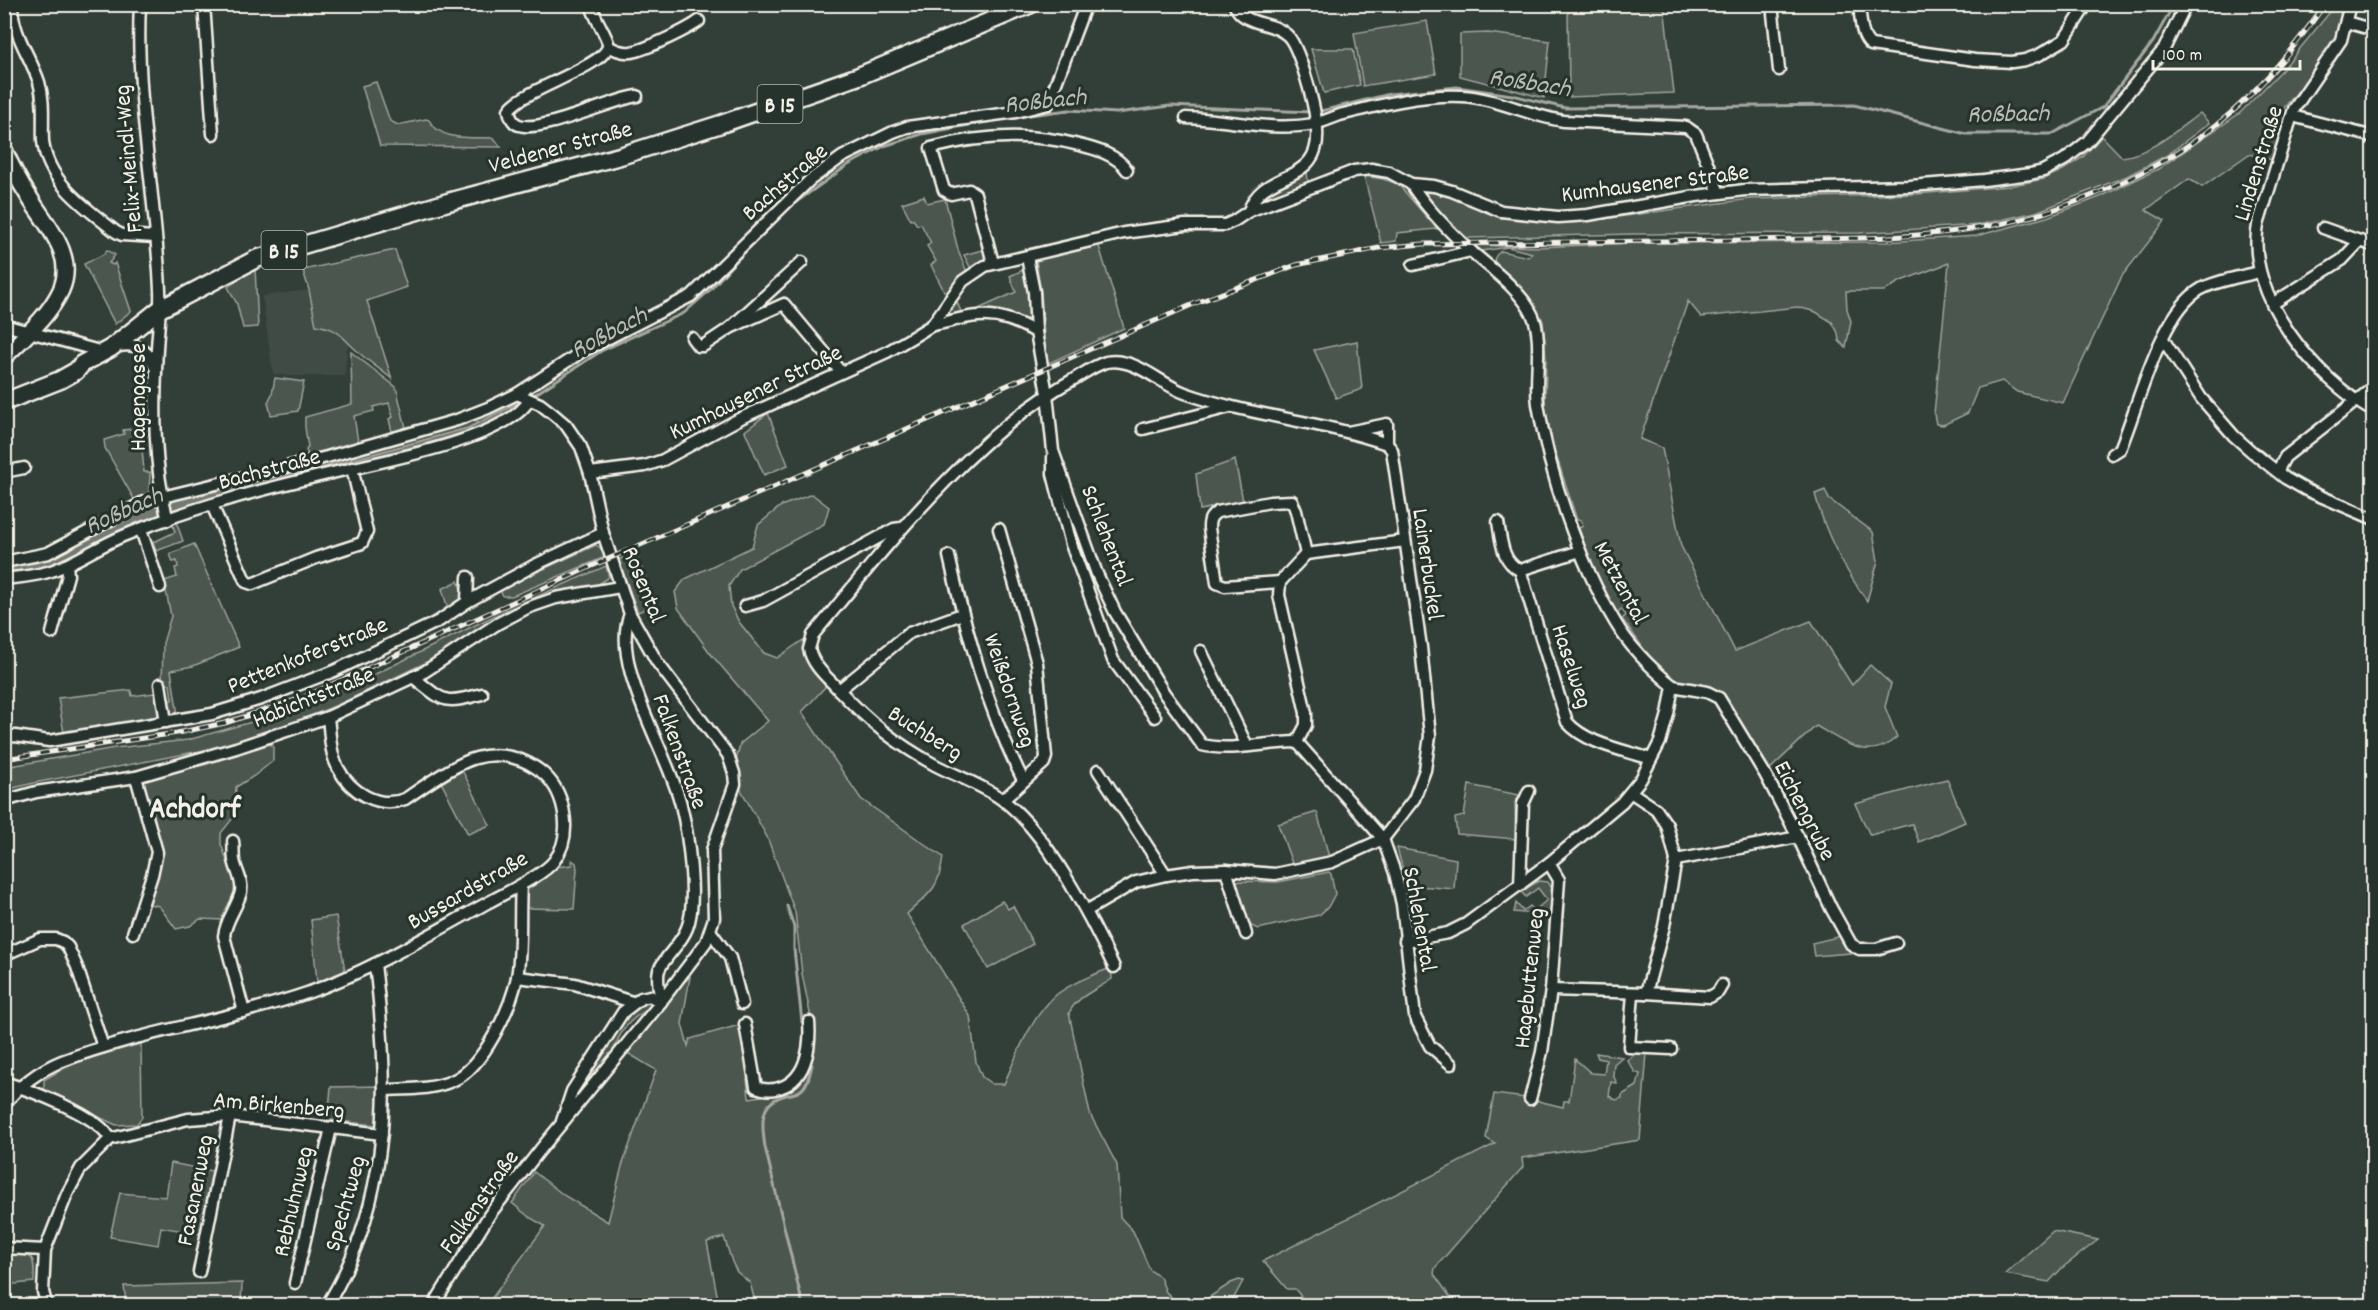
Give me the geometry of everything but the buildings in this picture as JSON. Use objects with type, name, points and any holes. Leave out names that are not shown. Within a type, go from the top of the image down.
[{"type":"main road","name":"Veldener Straße","points":[[4,390],[82,364],[107,350],[160,309],[256,259],[512,184],[620,156],[722,124],[859,76],[1031,4]]},
{"type":"main road","name":"Veldener Straße","points":[[4,402],[60,380],[76,371],[82,364]]},
{"type":"street","points":[[12,4],[16,32],[42,92],[45,150],[52,170],[74,196],[122,236],[155,237]]},
{"type":"street","name":"Felix-Meindl-Weg","points":[[140,4],[139,44],[143,125],[160,309]]},
{"type":"street","points":[[204,4],[213,134]]},
{"type":"street","points":[[591,4],[608,46],[624,52],[639,50],[691,27],[699,21]]},
{"type":"street","name":"Bachstraße","points":[[4,579],[35,576],[67,565],[124,536],[141,530],[165,508],[240,479],[384,441],[525,399],[582,351],[691,296],[810,180],[842,157],[907,127],[1016,112],[1048,104],[1086,4]]},
{"type":"street","points":[[1234,4],[1238,13],[1248,20],[1282,31],[1292,39],[1313,100],[1316,121],[1317,145],[1308,163],[1295,174],[1260,190],[1249,211]]},
{"type":"street","points":[[1772,4],[1779,70]]},
{"type":"street","points":[[1859,4],[1865,40],[1871,45],[1975,60],[2012,62],[2039,55],[2064,40],[2087,4]]},
{"type":"street","name":"Kumhausener Straße","points":[[932,325],[963,281],[993,263],[1027,257],[1124,232],[1185,225],[1225,225],[1249,211],[1363,169],[1389,172],[1411,184],[1434,186],[1452,191],[1501,211],[1558,217],[1588,215],[1719,194],[1766,189],[1910,186],[1968,182],[2043,171],[2064,160],[2087,142],[2164,49],[2186,4]]},
{"type":"street","name":"Lindenstraße","points":[[2350,4],[2341,40],[2298,101],[2292,116],[2258,225],[2256,243],[2259,272],[2272,304],[2325,376],[2356,402],[2373,412]]},
{"type":"street","points":[[2346,22],[2373,30]]},
{"type":"street","points":[[608,46],[605,53],[579,70],[520,99],[509,110],[513,122],[529,126],[580,115],[625,98],[637,96]]},
{"type":"street","points":[[1186,118],[1258,127],[1325,120],[1392,103],[1446,96],[1489,101],[1548,119],[1579,123],[1686,127],[1696,134],[1719,194]]},
{"type":"street","points":[[2292,116],[2373,136]]},
{"type":"street","points":[[993,263],[975,194],[969,190],[954,194],[946,193],[941,184],[931,148],[964,140],[1019,136],[1042,137],[1093,148],[1122,162],[1127,170]]},
{"type":"street","points":[[4,150],[28,196],[57,238],[62,252],[64,274],[62,289],[46,314],[4,357]]},
{"type":"street","name":"Metzental","points":[[1411,184],[1434,214],[1488,265],[1532,313],[1536,325],[1538,400],[1542,427],[1559,489],[1580,551],[1616,624],[1658,674],[1673,686]]},
{"type":"street","points":[[2323,228],[2373,246]]},
{"type":"street","points":[[2272,304],[2342,260],[2360,241]]},
{"type":"street","points":[[1413,265],[1472,251]]},
{"type":"street","name":"Schlehental","points":[[1027,257],[1034,292],[1036,332],[1047,394],[1053,474],[1064,519],[1113,660],[1155,717]]},
{"type":"street","points":[[692,338],[698,346],[703,346],[730,328],[802,262]]},
{"type":"street","points":[[2112,454],[2120,449],[2149,370],[2180,309],[2202,288],[2259,272]]},
{"type":"street","points":[[771,290],[840,371]]},
{"type":"street","points":[[730,328],[784,304]]},
{"type":"street","name":"Hagengasse","points":[[160,309],[155,424],[165,508]]},
{"type":"street","name":"Kumhausener Straße","points":[[590,472],[645,466],[663,460],[741,418],[886,352],[932,325],[978,316],[995,316],[1012,320],[1036,332]]},
{"type":"street","points":[[4,325],[107,350]]},
{"type":"street","points":[[2163,339],[2214,415],[2234,436],[2306,490],[2373,519]]},
{"type":"street","name":"Veldener Straße","points":[[107,350],[132,345],[143,349],[148,353],[156,369]]},
{"type":"street","points":[[1047,394],[1104,363],[1117,362],[1136,368],[1184,393],[1231,407],[1387,444]]},
{"type":"street","points":[[2278,470],[2285,457],[2373,387]]},
{"type":"street","name":"Buchberg","points":[[1047,394],[989,440],[902,528],[813,635],[810,642],[811,657],[871,723],[899,744],[1003,800],[1043,842],[1098,931],[1114,967]]},
{"type":"street","name":"Bachstraße","points":[[4,562],[48,554],[146,501],[165,508],[212,505],[456,442],[497,426],[518,414],[525,399]]},
{"type":"street","name":"Rosental","points":[[525,399],[540,404],[566,425],[581,447],[590,472],[603,533],[630,614],[657,662],[728,755],[735,784]]},
{"type":"street","points":[[1143,429],[1231,407]]},
{"type":"street","name":"Lainerbuckel","points":[[1344,432],[1387,424],[1387,444],[1392,450],[1421,647],[1429,744],[1425,770],[1414,799],[1383,839]]},
{"type":"street","name":"Schlehental","points":[[1053,451],[1097,574],[1115,612],[1164,693],[1202,745],[1223,747],[1297,742],[1383,839],[1399,894],[1415,1017],[1430,1046],[1451,1064]]},
{"type":"street","points":[[4,472],[24,468]]},
{"type":"street","points":[[212,505],[244,578],[252,584],[316,558],[363,543],[367,532],[352,468]]},
{"type":"street","points":[[1280,582],[1225,586],[1217,583],[1209,528],[1211,516],[1217,512],[1270,502],[1292,501],[1306,554]]},
{"type":"street","name":"Haselweg","points":[[1498,522],[1507,561],[1511,567],[1520,570],[1567,722],[1575,732],[1586,737],[1651,759]]},
{"type":"street","name":"Buchberg","points":[[745,606],[763,601],[884,534],[902,528]]},
{"type":"street","points":[[999,529],[1037,663],[1046,757],[1044,763],[1003,800]]},
{"type":"street","points":[[141,530],[160,587]]},
{"type":"street","name":"Pettenkoferstraße","points":[[4,736],[49,741],[166,722],[212,714],[295,687],[367,656],[439,621],[467,602],[603,533]]},
{"type":"street","points":[[1297,742],[1306,725],[1306,712],[1280,595],[1280,582],[1306,554],[1405,542]]},
{"type":"street","points":[[1520,570],[1580,551]]},
{"type":"street","name":"Weißdornweg","points":[[949,556],[962,614],[991,709],[1023,780]]},
{"type":"street","points":[[52,633],[68,575],[67,565]]},
{"type":"street","points":[[467,602],[468,577]]},
{"type":"street","name":"Habichtstraße","points":[[4,801],[36,792],[136,777],[236,748],[328,717],[413,677],[496,624],[528,608],[556,598],[620,587]]},
{"type":"street","name":"Falkenstraße","points":[[630,614],[626,626],[631,672],[658,746],[672,774],[685,825],[691,880],[692,913],[687,928],[659,970],[661,1002]]},
{"type":"street","name":"Weißdornweg","points":[[839,690],[909,633],[962,614]]},
{"type":"street","points":[[1201,651],[1247,746]]},
{"type":"street","points":[[413,677],[440,699],[447,701],[482,694]]},
{"type":"street","points":[[160,684],[166,722]]},
{"type":"street","points":[[1405,941],[1449,933],[1466,924],[1549,863],[1632,793],[1651,759],[1665,724],[1673,686]]},
{"type":"street","name":"Eichengrube","points":[[1673,686],[1707,692],[1719,698],[1765,774],[1851,944],[1859,949],[1876,949],[1896,943]]},
{"type":"street","name":"Bussardstraße","points":[[4,1105],[20,1087],[59,1062],[103,1047],[244,1012],[308,993],[375,964],[520,885],[553,863],[566,832],[562,808],[555,789],[538,769],[523,759],[499,756],[476,758],[405,799],[394,803],[381,802],[365,796],[353,787],[338,768],[331,745],[328,717]]},
{"type":"street","points":[[1098,770],[1166,875]]},
{"type":"street","points":[[133,933],[157,852],[136,777]]},
{"type":"street","name":"Falkenstraße","points":[[433,1305],[490,1214],[561,1123],[661,1002],[699,952],[711,932],[714,918],[712,850],[735,784]]},
{"type":"street","points":[[1520,885],[1523,804],[1529,791]]},
{"type":"street","points":[[1632,793],[1656,809],[1667,825],[1676,860],[1664,926],[1646,993]]},
{"type":"street","points":[[1676,860],[1798,837]]},
{"type":"street","points":[[1086,911],[1136,882],[1193,871],[1226,870],[1275,873],[1305,869],[1332,862],[1383,839]]},
{"type":"street","points":[[233,841],[241,890],[225,924],[224,936],[244,1012]]},
{"type":"street","name":"Hagebuttenweg","points":[[1530,1099],[1542,1052],[1551,990],[1559,880],[1549,863]]},
{"type":"street","points":[[1226,870],[1245,934]]},
{"type":"street","points":[[386,1090],[442,1085],[466,1073],[494,1035],[508,1005],[517,977],[520,885]]},
{"type":"street","points":[[711,932],[730,958],[742,1004]]},
{"type":"street","points":[[5,953],[32,941],[56,939],[68,947],[103,1047]]},
{"type":"street","name":"Spechtweg","points":[[326,1305],[344,1275],[371,1204],[380,1160],[386,1090],[383,1027],[375,964]]},
{"type":"street","points":[[517,977],[579,984],[632,1002],[650,996],[661,1002]]},
{"type":"street","points":[[1551,990],[1710,997],[1718,992],[1722,985]]},
{"type":"street","points":[[1633,993],[1629,1047],[1671,1049]]},
{"type":"street","name":"Falkenstraße","points":[[561,1123],[572,1091],[610,1029],[632,1002]]},
{"type":"street","points":[[745,1024],[756,1087],[770,1090],[789,1084],[798,1077],[808,1050],[809,1022]]},
{"type":"street","points":[[4,1082],[69,1108],[100,1126],[107,1132],[110,1139],[81,1168],[67,1194],[45,1250],[43,1292],[47,1305]]},
{"type":"street","name":"Am Birkenberg","points":[[110,1139],[188,1119],[230,1116],[382,1134]]},
{"type":"street","name":"Fasanenweg","points":[[199,1272],[230,1116]]},
{"type":"street","name":"Rebhuhnweg","points":[[295,1283],[331,1128]]},
{"type":"street","points":[[4,1248],[45,1250]]},
{"type":"shaded area","points":[[1568,5],[1664,5],[1674,93],[1569,97]]},
{"type":"shaded area","points":[[2340,6],[2344,8],[2342,17],[2326,56],[2286,105],[2277,120],[2275,127],[2282,130],[2273,160],[2249,154],[2202,187],[2189,179],[2146,210],[2165,221],[2122,276],[2063,403],[2017,392],[2002,381],[1978,388],[1968,413],[1943,425],[1936,424],[1934,414],[1949,263],[1901,281],[1884,291],[1846,291],[1847,309],[1851,321],[1846,348],[1839,341],[1838,333],[1832,322],[1816,312],[1798,307],[1701,317],[1688,301],[1640,439],[1662,448],[1681,546],[1735,651],[1811,621],[1852,685],[1870,665],[1891,684],[1885,707],[1897,737],[1886,745],[1866,749],[1856,747],[1816,726],[1769,770],[1724,694],[1680,681],[1667,674],[1653,660],[1622,619],[1626,615],[1621,609],[1617,613],[1594,572],[1579,528],[1583,526],[1581,520],[1577,520],[1550,436],[1545,409],[1546,359],[1543,321],[1528,295],[1494,262],[1495,257],[1501,251],[1528,257],[1532,253],[1508,247],[1482,251],[1474,245],[1538,247],[1639,243],[1886,242],[1976,236],[2047,217],[2100,197],[2158,169],[2240,113],[2283,69],[2330,12]]},
{"type":"shaded area","points":[[1427,21],[1436,74],[1363,86],[1354,33]]},
{"type":"shaded area","points":[[1488,33],[1550,41],[1544,98],[1460,76],[1460,34]]},
{"type":"shaded area","points":[[1311,49],[1353,49],[1360,85],[1324,93]]},
{"type":"shaded area","points":[[376,82],[390,121],[398,125],[426,119],[441,132],[449,135],[494,138],[501,147],[380,146],[362,86]]},
{"type":"shaded area","points":[[2200,113],[2209,123],[2167,155],[2127,176],[2036,212],[1978,225],[1859,233],[1633,234],[1467,238],[1422,194],[1424,189],[1436,191],[1512,219],[1548,222],[1595,220],[1750,199],[1917,194],[2009,186],[2044,179],[2063,170],[2083,157],[2102,136],[2122,157],[2144,151],[2164,140]]},
{"type":"shaded area","points":[[1307,169],[1308,183],[1260,201],[1302,174]]},
{"type":"shaded area","points":[[1364,176],[1398,184],[1437,229],[1397,233],[1396,241],[1381,243]]},
{"type":"shaded area","points":[[924,196],[927,203],[945,199],[959,253],[967,272],[946,293],[931,265],[936,261],[927,246],[931,243],[921,224],[917,225],[913,219],[911,220],[902,203]]},
{"type":"shaded area","points":[[984,243],[986,258],[982,262],[977,262],[977,265],[971,269],[964,255],[982,250],[981,244]]},
{"type":"shaded area","points":[[1098,243],[1124,328],[1047,364],[1041,337],[1044,336],[1036,260]]},
{"type":"shaded area","points":[[107,250],[115,255],[109,263],[113,265],[115,263],[131,311],[115,324],[84,264],[104,254]]},
{"type":"shaded area","points":[[395,250],[407,287],[367,301],[392,379],[338,333],[330,328],[316,325],[303,270]]},
{"type":"shaded area","points":[[255,268],[258,327],[243,328],[237,304],[228,287]]},
{"type":"shaded area","points":[[1023,270],[1028,285],[1030,317],[1022,321],[951,319],[947,313],[956,300],[963,316],[1016,292],[1010,276]]},
{"type":"shaded area","points":[[309,290],[316,325],[331,327],[351,344],[347,348],[345,376],[273,374],[262,296]]},
{"type":"shaded area","points":[[1357,341],[1362,389],[1336,398],[1314,350]]},
{"type":"shaded area","points":[[351,352],[396,387],[406,428],[392,432],[389,419],[393,417],[389,403],[373,407],[374,411],[354,416],[358,442],[308,455],[305,417],[352,404]]},
{"type":"shaded area","points":[[275,378],[304,382],[298,411],[271,415],[268,402]]},
{"type":"shaded area","points":[[513,402],[516,404],[468,428],[321,468],[281,475],[456,426]]},
{"type":"shaded area","points":[[516,404],[517,407],[484,425],[448,438],[140,521],[62,564],[41,571],[5,577],[4,568],[36,563],[57,555],[146,507],[281,475],[314,470],[468,428]]},
{"type":"shaded area","points":[[768,413],[788,465],[764,475],[745,431]]},
{"type":"shaded area","points":[[150,427],[150,434],[141,436],[144,472],[150,472],[149,493],[134,499],[105,448],[104,440],[124,434],[123,430]]},
{"type":"shaded area","points":[[1235,460],[1243,501],[1200,510],[1196,474]]},
{"type":"shaded area","points":[[1825,490],[1829,499],[1873,532],[1878,561],[1867,601],[1842,562],[1824,523],[1815,494]]},
{"type":"shaded area","points":[[812,494],[829,507],[824,524],[740,569],[729,586],[731,606],[739,622],[764,653],[777,658],[803,640],[806,659],[826,686],[802,712],[861,799],[943,857],[936,884],[907,914],[970,1016],[976,1062],[982,1077],[992,1084],[1004,1084],[1026,1036],[1047,1004],[1068,987],[1111,968],[1112,979],[1083,997],[1069,1013],[1090,1114],[1117,1165],[1120,1217],[1133,1231],[1150,1270],[1160,1277],[1166,1292],[1180,1305],[756,1305],[750,1283],[737,1272],[724,1237],[707,1242],[719,1305],[486,1306],[545,1226],[512,1203],[534,1172],[565,1196],[608,1222],[622,1166],[656,1070],[626,1052],[663,1009],[672,992],[690,977],[682,1024],[688,1046],[690,1039],[743,1024],[749,1075],[747,1079],[749,1098],[774,1094],[796,1084],[812,1023],[802,974],[795,912],[767,837],[740,788],[734,770],[740,744],[768,721],[710,653],[678,608],[675,592],[685,579],[752,547],[758,525],[781,506]]},
{"type":"shaded area","points":[[176,521],[183,541],[156,551],[153,541],[175,532],[172,522]]},
{"type":"shaded area","points":[[194,544],[239,647],[193,666],[171,670],[178,715],[171,715],[167,701],[172,700],[170,684],[162,684],[163,643],[171,616],[164,581],[177,577],[175,568],[178,567],[177,561],[173,562],[170,554]]},
{"type":"shaded area","points":[[596,545],[603,550],[605,557],[512,596],[503,596],[502,588]]},
{"type":"shaded area","points":[[635,553],[657,604],[638,612],[618,560]]},
{"type":"shaded area","points":[[606,566],[609,577],[597,585],[552,594],[513,610],[429,661],[340,704],[290,724],[221,747],[5,790],[5,767],[115,748],[188,740],[297,709],[353,685],[506,610]]},
{"type":"shaded area","points":[[458,581],[464,597],[448,609],[442,589]]},
{"type":"shaded area","points":[[131,690],[132,696],[154,693],[155,701],[159,700],[158,719],[64,733],[58,698]]},
{"type":"shaded area","points":[[269,744],[273,747],[273,761],[236,787],[233,818],[221,833],[221,844],[237,887],[223,920],[200,919],[190,926],[176,929],[159,906],[143,903],[156,858],[142,782],[146,777],[204,765]]},
{"type":"shaded area","points":[[462,770],[490,825],[468,834],[440,780]]},
{"type":"shaded area","points":[[1947,779],[1965,822],[1919,842],[1912,824],[1870,835],[1855,804]]},
{"type":"shaded area","points":[[1469,785],[1519,795],[1515,803],[1516,839],[1457,834],[1455,818],[1464,816]]},
{"type":"shaded area","points":[[1317,812],[1329,857],[1293,866],[1278,824]]},
{"type":"shaded area","points":[[1397,848],[1456,859],[1454,889],[1407,885]]},
{"type":"shaded area","points":[[572,860],[576,863],[577,869],[574,909],[524,908],[525,889],[556,867],[572,865]]},
{"type":"shaded area","points":[[1329,872],[1335,894],[1328,907],[1319,915],[1258,929],[1247,924],[1234,881],[1278,882]]},
{"type":"shaded area","points":[[1538,881],[1548,882],[1553,890],[1552,916],[1514,912],[1516,903],[1523,911],[1530,906],[1534,911],[1547,900],[1538,888],[1526,897],[1521,892]]},
{"type":"shaded area","points":[[1002,901],[1008,909],[1013,906],[1033,944],[988,969],[964,924]]},
{"type":"shaded area","points":[[336,916],[345,971],[317,982],[311,920]]},
{"type":"shaded area","points":[[1841,936],[1850,953],[1814,956],[1812,943]]},
{"type":"shaded area","points":[[649,1002],[652,1004],[647,1011],[641,1013],[626,1027],[614,1050],[569,1107],[570,1099],[634,1004]]},
{"type":"shaded area","points":[[141,1043],[142,1117],[137,1124],[116,1125],[44,1091],[44,1080],[67,1067],[103,1053]]},
{"type":"shaded area","points":[[1596,1053],[1622,1057],[1614,1064],[1613,1075],[1617,1083],[1611,1082],[1609,1096],[1616,1100],[1637,1086],[1640,1074],[1635,1072],[1627,1060],[1637,1053],[1647,1053],[1640,1140],[1522,1158],[1523,1167],[1435,1268],[1434,1274],[1456,1305],[1308,1305],[1295,1289],[1287,1289],[1263,1261],[1495,1144],[1486,1138],[1494,1094],[1526,1098],[1563,1107],[1564,1101],[1569,1101],[1575,1059],[1591,1073],[1604,1074],[1606,1060],[1598,1058]]},
{"type":"shaded area","points":[[380,1086],[379,1123],[377,1125],[328,1120],[331,1087]]},
{"type":"shaded area","points":[[171,1163],[212,1171],[200,1234],[161,1227],[158,1245],[110,1237],[120,1193],[166,1197]]},
{"type":"shaded area","points":[[2053,1231],[2098,1240],[2062,1268],[2049,1282],[2005,1274]]},
{"type":"shaded area","points":[[4,1253],[30,1257],[34,1265],[34,1282],[5,1285]]},
{"type":"shaded area","points":[[1239,1280],[1243,1281],[1230,1305],[1185,1305],[1202,1302]]},
{"type":"shaded area","points":[[242,1283],[241,1305],[123,1305],[126,1303],[124,1286]]},
{"type":"waterway","name":"Roßbach","points":[[1317,112],[1390,94],[1457,87],[1512,95],[1565,108],[1854,105],[1966,134],[2052,134],[2103,107],[2153,42],[2174,4]]},
{"type":"waterway","name":"Roßbach","points":[[1022,116],[1069,110],[1117,113],[1170,106],[1311,112]]},
{"type":"waterway","name":"Roßbach","points":[[531,397],[601,351],[684,313],[710,290],[792,205],[848,165],[884,146],[922,134],[1000,119]]},
{"type":"waterway","points":[[787,906],[794,927],[794,949],[802,1022]]},
{"type":"waterway","points":[[803,1306],[765,1147],[763,1124],[769,1104],[803,1088],[812,1065]]},
{"type":"railway","points":[[4,759],[177,733],[225,723],[302,698],[592,566],[1196,303],[1296,265],[1379,248],[1423,244],[1836,239],[1928,234],[1989,226],[2049,211],[2110,188],[2141,173],[2196,140],[2235,109],[2277,67],[2325,4]]},
{"type":"district","name":"Achdorf","points":[[195,807]]}]
